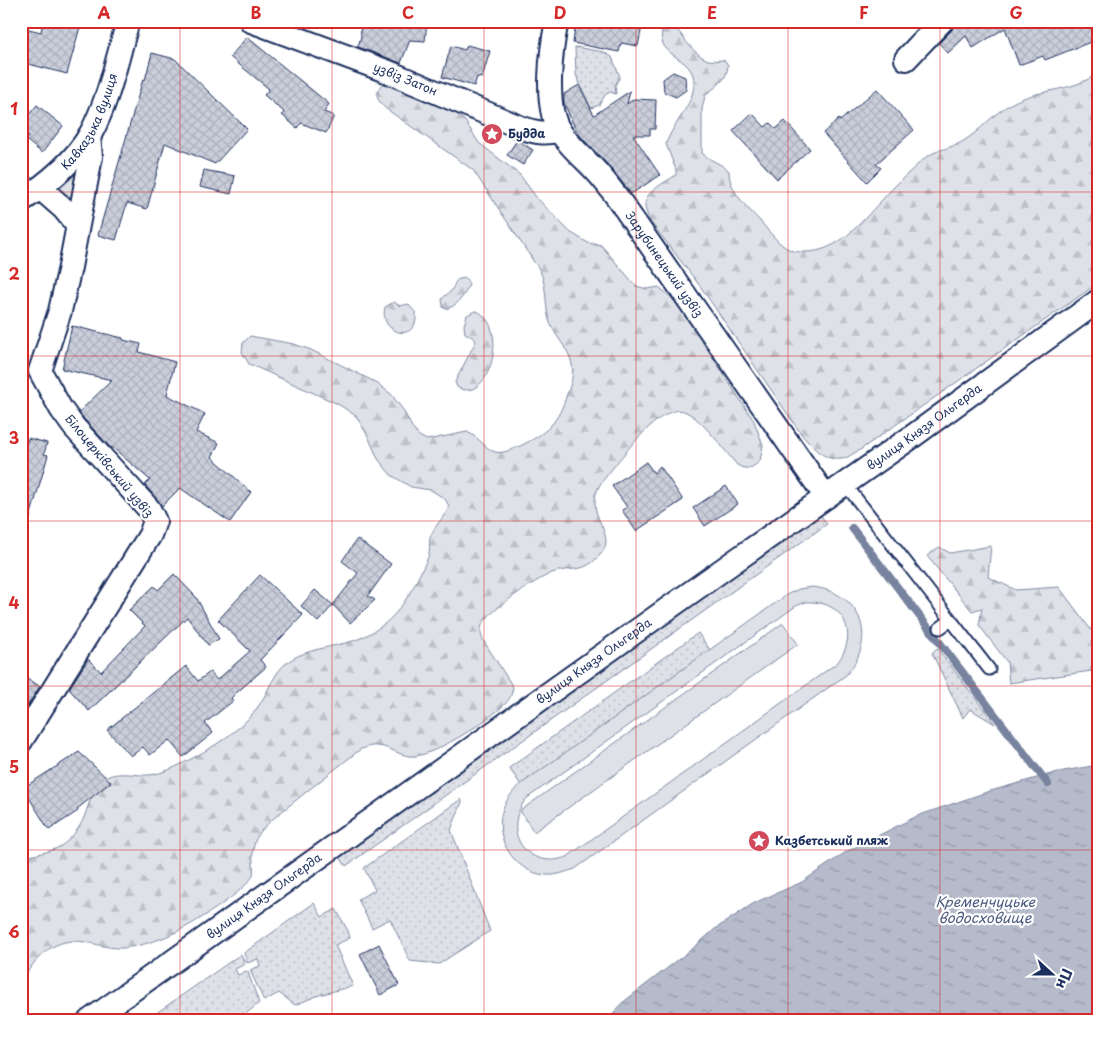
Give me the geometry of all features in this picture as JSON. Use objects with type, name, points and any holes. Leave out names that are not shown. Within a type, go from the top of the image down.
[{"type":"street","name":"Кавказька вулиця","points":[[21,202],[40,188],[75,155],[89,136],[103,104],[128,21]]},
{"type":"street","name":"узвіз Затон","points":[[251,21],[386,71],[522,128],[547,134],[559,130]]},
{"type":"street","name":"Зарубинецький узвіз","points":[[557,21],[551,57],[550,91],[559,130],[617,197],[826,496]]},
{"type":"street","points":[[906,59],[942,21]]},
{"type":"street","name":"Білоцерківський узвіз","points":[[21,741],[150,535],[155,521],[149,510],[74,427],[61,409],[40,371],[62,304],[70,267],[91,157],[89,136]]},
{"type":"street","points":[[40,188],[64,209],[77,225]]},
{"type":"street","name":"вулиця Князя Ольгерда","points":[[89,1021],[913,436],[1098,301]]},
{"type":"lane","points":[[845,484],[989,670]]},
{"type":"lane","points":[[940,628],[951,620]]},
{"type":"green space","points":[[671,22],[692,49],[702,57],[708,60],[724,60],[728,65],[726,75],[705,96],[702,109],[702,153],[729,171],[735,192],[744,204],[774,237],[790,250],[798,252],[817,251],[838,242],[857,227],[896,185],[924,159],[929,155],[965,140],[1009,105],[1031,96],[1077,84],[1098,73],[1098,283],[860,450],[846,458],[833,459],[826,457],[802,435],[700,286],[650,221],[647,213],[645,205],[648,196],[656,188],[676,175],[676,170],[666,144],[687,107],[694,84],[693,74],[688,67],[667,50],[663,43],[661,34],[665,23]]},
{"type":"green space","points":[[575,47],[604,52],[612,57],[620,77],[615,85],[616,94],[610,92],[605,95],[599,105],[591,108],[576,75]]},
{"type":"green space","points":[[389,82],[450,108],[465,121],[479,143],[520,175],[536,197],[570,232],[588,243],[601,245],[636,286],[647,289],[659,287],[672,298],[686,316],[754,421],[763,445],[760,461],[750,468],[737,465],[706,428],[686,412],[676,411],[665,415],[652,424],[601,483],[596,494],[596,510],[606,538],[602,552],[585,567],[558,571],[536,582],[503,604],[482,625],[481,633],[483,640],[513,687],[505,704],[476,727],[425,754],[411,756],[374,746],[361,749],[265,827],[256,839],[253,855],[253,875],[249,881],[222,904],[200,919],[177,932],[154,941],[123,948],[74,941],[56,945],[35,962],[21,984],[21,858],[52,850],[68,841],[81,824],[94,791],[105,778],[116,774],[150,775],[164,772],[194,757],[234,732],[251,716],[279,671],[289,661],[311,651],[353,641],[384,625],[398,610],[411,591],[428,557],[431,535],[449,506],[445,499],[431,490],[411,487],[391,475],[378,459],[368,436],[356,416],[338,404],[249,364],[242,352],[243,343],[250,336],[294,344],[311,350],[375,382],[391,394],[403,410],[413,429],[419,436],[427,440],[467,432],[492,451],[505,452],[529,441],[544,431],[555,420],[564,404],[572,379],[572,364],[568,353],[549,320],[542,275],[473,170],[382,105],[377,93],[383,83]]},
{"type":"green space","points":[[78,168],[72,200],[70,200],[53,187]]},
{"type":"green space","points":[[466,278],[469,285],[462,297],[453,306],[445,309],[442,299],[451,291],[457,280]]},
{"type":"green space","points":[[394,302],[400,306],[408,304],[416,313],[415,323],[406,332],[399,332],[393,329],[387,324],[384,317],[385,307]]},
{"type":"green space","points":[[475,311],[487,320],[492,330],[493,356],[484,380],[476,387],[467,390],[457,387],[455,382],[476,341],[465,333],[464,325],[467,315]]},
{"type":"green space","points":[[819,513],[827,524],[346,866],[339,856]]},
{"type":"green space","points":[[991,546],[988,577],[1016,590],[1059,587],[1091,630],[1098,629],[1098,670],[1009,683],[1007,662],[979,625],[982,608],[972,611],[927,556],[939,547],[950,553]]},
{"type":"green space","points":[[812,587],[829,591],[843,598],[853,607],[860,619],[863,632],[862,646],[856,661],[846,675],[575,869],[553,875],[540,874],[518,863],[504,843],[501,831],[504,806],[517,787],[788,594],[799,589]],"holes":[[[806,602],[819,603],[839,613],[847,630],[844,652],[837,663],[567,857],[553,860],[540,858],[530,854],[522,846],[517,836],[516,824],[519,812],[526,799],[796,606]]]},
{"type":"green space","points":[[783,623],[798,644],[534,832],[520,811]]},
{"type":"green space","points":[[698,633],[710,650],[521,785],[509,768]]},
{"type":"green space","points":[[937,648],[995,724],[970,709],[963,718],[932,653]]},
{"type":"green space","points":[[461,799],[462,802],[451,830],[490,931],[439,964],[410,961],[390,919],[372,928],[358,899],[375,890],[364,868]]},
{"type":"green space","points":[[314,903],[322,917],[336,909],[348,931],[350,938],[335,945],[353,986],[319,995],[295,1005],[279,993],[264,1001],[250,970],[260,966],[258,959],[247,963],[244,953]]},
{"type":"green space","points":[[241,954],[245,964],[235,969],[238,975],[246,971],[248,972],[259,1003],[237,1021],[145,1021]]},
{"type":"water","name":"Кременчуцьке водосховище","points":[[1098,765],[1098,1021],[608,1021],[622,1003],[715,929],[754,903],[802,882],[846,852],[917,816],[987,792],[1058,772]]},
{"type":"building","points":[[43,21],[59,21],[80,27],[67,74],[21,62],[21,42],[25,28],[41,32]]},
{"type":"building","points":[[360,21],[427,21],[425,41],[410,40],[401,63],[358,47],[361,36]]},
{"type":"building","points":[[576,21],[643,21],[638,46],[621,43],[619,52],[573,43]]},
{"type":"building","points":[[955,21],[1098,21],[1098,39],[1045,60],[1043,56],[1019,65],[1005,28],[973,48],[966,36],[948,53],[939,43],[952,30]]},
{"type":"building","points":[[247,37],[329,104],[324,112],[334,116],[326,133],[301,123],[297,128],[282,115],[284,112],[264,95],[269,89],[230,57]]},
{"type":"building","points":[[467,45],[490,51],[482,78],[477,77],[474,86],[442,77],[451,46],[465,50]]},
{"type":"building","points":[[152,53],[175,59],[247,129],[215,164],[165,143],[147,209],[127,203],[116,240],[98,235]]},
{"type":"building","points":[[673,72],[685,77],[686,90],[676,97],[664,92],[663,79]]},
{"type":"building","points":[[579,85],[594,115],[630,91],[627,104],[634,99],[656,100],[655,129],[650,129],[650,135],[633,135],[660,175],[631,194],[611,168],[575,128],[564,103],[564,94]]},
{"type":"building","points":[[877,89],[914,130],[876,164],[881,168],[867,182],[823,133]]},
{"type":"building","points":[[37,105],[63,126],[42,153],[26,140],[29,136],[21,130],[21,124]]},
{"type":"building","points":[[752,113],[765,127],[770,123],[776,129],[785,121],[810,149],[777,179],[733,131]]},
{"type":"building","points":[[517,140],[533,150],[523,165],[507,155]]},
{"type":"building","points":[[204,170],[235,176],[231,194],[200,187]]},
{"type":"building","points":[[72,326],[141,344],[139,352],[175,362],[167,395],[205,414],[196,432],[219,443],[212,457],[251,492],[230,522],[180,488],[162,506],[145,485],[150,480],[111,448],[84,419],[79,412],[112,380],[62,369]]},
{"type":"building","points":[[28,438],[47,443],[44,454],[48,455],[27,528],[21,527],[21,462]]},
{"type":"building","points":[[646,462],[654,473],[660,466],[683,500],[636,531],[622,510],[627,507],[612,486]]},
{"type":"building","points":[[726,486],[738,504],[705,526],[693,508]]},
{"type":"building","points":[[357,539],[391,564],[368,596],[375,600],[350,623],[333,605],[358,573],[342,561]]},
{"type":"building","points":[[174,574],[196,597],[219,639],[208,645],[187,617],[89,711],[69,689],[88,659],[101,672],[145,626],[129,610],[154,586],[158,590]]},
{"type":"building","points":[[260,575],[303,615],[260,660],[266,667],[231,698],[233,701],[205,723],[213,733],[183,757],[169,740],[150,755],[143,747],[131,756],[107,730],[186,666],[198,681],[210,672],[217,680],[250,651],[218,620]]},
{"type":"building","points":[[315,590],[333,605],[318,622],[301,606]]},
{"type":"building","points":[[21,676],[40,686],[21,716]]},
{"type":"building","points":[[79,752],[111,782],[77,809],[78,811],[49,830],[23,788]]},
{"type":"building","points":[[379,944],[399,985],[380,995],[360,954]]},
{"type":"waterway","points":[[852,528],[1048,784]]},
{"type":"place","name":"Будда","points":[[492,134]]},
{"type":"place","name":"Казбетський пляж","points":[[759,841]]}]
